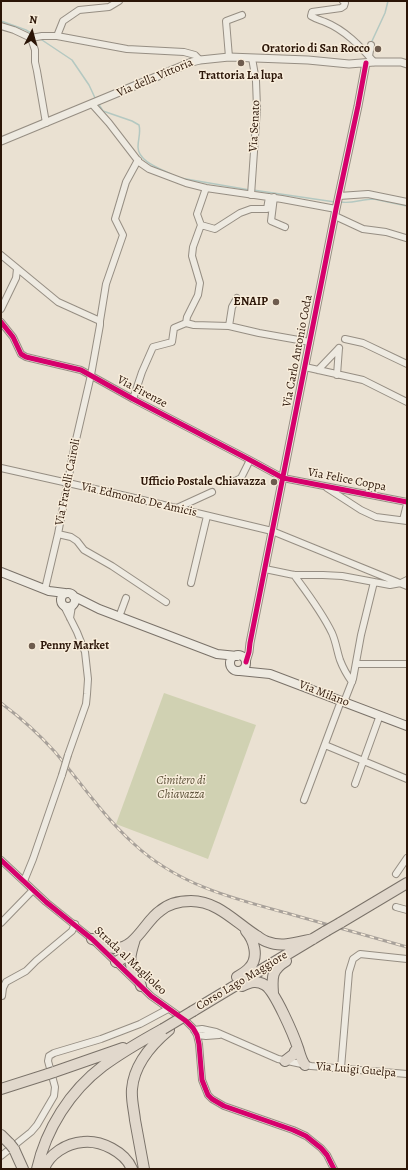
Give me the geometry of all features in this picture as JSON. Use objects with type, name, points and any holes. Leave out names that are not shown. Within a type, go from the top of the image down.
[{"type":"highway","name":"Corso Lago Maggiore","points":[[37,1169],[45,1143],[63,1108],[75,1093],[102,1066],[138,1043],[166,1029],[193,1010],[407,882]]},
{"type":"highway","points":[[116,962],[127,956],[126,950],[153,917],[167,906],[183,902],[200,901],[210,904],[267,942],[292,944],[309,942]]},
{"type":"highway","points":[[223,992],[231,981],[246,972],[252,966],[254,959],[254,947],[251,936],[244,928]]},
{"type":"highway","points":[[92,939],[99,940],[113,948],[126,950]]},
{"type":"highway","points":[[273,993],[272,978],[276,969],[279,965],[300,952],[309,942]]},
{"type":"highway","points":[[126,950],[135,974],[140,980],[141,986]]},
{"type":"highway","points":[[223,992],[239,988],[251,982],[258,982],[267,986],[273,993],[298,1046],[300,1060]]},
{"type":"highway","points":[[144,1169],[133,1106],[132,1089],[136,1073],[142,1060],[166,1029]]},
{"type":"highway","points":[[1,1090],[138,1043]]},
{"type":"highway","points":[[286,1061],[294,1054],[300,1060]]},
{"type":"highway","points":[[1,1135],[12,1147],[23,1169]]},
{"type":"highway","points":[[44,1169],[50,1158],[60,1150],[71,1144],[83,1142],[95,1142],[121,1153],[130,1163],[132,1169]]},
{"type":"main road","points":[[1,572],[47,590],[68,601],[99,609],[220,654],[243,657],[244,666],[233,669],[231,664],[220,654]]},
{"type":"main road","points":[[231,664],[232,659],[238,656]]},
{"type":"main road","name":"Via Milano","points":[[244,666],[270,674],[407,726]]},
{"type":"street","points":[[58,36],[63,21],[79,10],[109,7],[119,1]]},
{"type":"street","points":[[343,1],[345,3],[341,8],[312,12],[311,16],[317,20],[325,22],[348,36],[369,60]]},
{"type":"street","points":[[229,57],[226,22],[242,15]]},
{"type":"street","points":[[1,26],[31,38],[58,36],[127,49],[184,52],[195,55],[200,60]]},
{"type":"street","points":[[31,38],[35,50],[35,62],[46,123]]},
{"type":"street","points":[[369,60],[371,45]]},
{"type":"street","name":"Via della Vittoria","points":[[1,141],[200,60],[229,57],[308,60],[349,64],[369,60],[401,62],[407,64]]},
{"type":"street","name":"Via Senato","points":[[251,195],[257,108],[256,81],[252,58]]},
{"type":"street","name":"Via Carlo Antonio Coda","points":[[244,666],[249,652],[335,212],[369,60]]},
{"type":"street","points":[[97,102],[109,123],[138,160],[150,169],[186,184],[271,197],[335,212],[363,228],[386,232],[406,238]]},
{"type":"street","name":"Via Fratelli Cairoli","points":[[47,590],[67,483],[91,375],[106,284],[123,235],[115,219],[126,182],[138,160]]},
{"type":"street","points":[[186,323],[187,316],[198,295],[200,283],[192,256],[193,247],[201,225],[197,214],[206,188]]},
{"type":"street","points":[[339,196],[368,194],[407,202]]},
{"type":"street","points":[[201,225],[215,230],[240,213],[251,210],[267,209],[271,197]]},
{"type":"street","points":[[271,197],[271,221],[285,227]]},
{"type":"street","points":[[1,255],[58,302],[100,321]]},
{"type":"street","points":[[1,309],[16,278],[18,269]]},
{"type":"street","points":[[229,326],[232,307],[237,298]]},
{"type":"street","name":"Via Firenze","points":[[1,322],[13,337],[20,354],[26,357],[75,368],[91,375],[133,399],[283,478]]},
{"type":"street","points":[[133,399],[142,372],[153,347],[172,342],[174,328],[186,323],[194,325],[229,326],[258,333],[310,342]]},
{"type":"street","points":[[345,339],[363,343],[407,364]]},
{"type":"street","name":"Via Carlo Antonio Coda","points":[[318,370],[340,348],[337,375]]},
{"type":"street","name":"Via Carlo Antonio Coda","points":[[305,368],[363,380],[407,402]]},
{"type":"street","points":[[235,481],[241,478],[250,460]]},
{"type":"street","name":"Via Edmondo De Amicis","points":[[1,468],[272,531],[405,583]]},
{"type":"street","name":"Via Felice Coppa","points":[[283,478],[407,503]]},
{"type":"street","points":[[325,486],[361,510],[376,517],[405,520],[407,503]]},
{"type":"street","points":[[177,508],[212,492]]},
{"type":"street","name":"Via Edmondo De Amicis","points":[[192,583],[207,516]]},
{"type":"street","points":[[58,534],[71,537],[77,541],[84,550],[112,566],[166,602]]},
{"type":"street","points":[[265,569],[294,575],[342,576],[390,584],[405,583]]},
{"type":"street","points":[[294,575],[318,607],[332,634],[343,666],[352,682]]},
{"type":"street","points":[[304,800],[352,682],[361,635],[374,582]]},
{"type":"street","points":[[119,617],[126,598]]},
{"type":"street","points":[[24,881],[62,775],[84,708],[87,694],[88,684],[85,652],[70,618],[68,601]]},
{"type":"street","name":"Via Carlo Antonio Coda","points":[[238,656],[245,652],[250,643]]},
{"type":"street","points":[[356,664],[407,664]]},
{"type":"street","points":[[355,784],[380,715]]},
{"type":"street","points":[[325,746],[407,779]]},
{"type":"street","points":[[396,874],[407,858]]},
{"type":"street","name":"Strada al Maglioleo","points":[[1,860],[46,902],[92,939],[151,996],[186,1021],[195,1032]]},
{"type":"street","points":[[1,923],[33,890]]},
{"type":"street","points":[[396,907],[407,910]]},
{"type":"street","points":[[2,996],[3,988],[6,982],[26,971],[72,931],[75,924]]},
{"type":"street","points":[[341,1068],[349,972],[353,959],[360,954],[407,959]]},
{"type":"street","points":[[1,1156],[31,1132],[37,1125],[54,1096],[55,1087],[48,1061],[50,1056],[54,1053],[101,1040],[140,1024],[168,1008]]},
{"type":"street","points":[[195,1032],[210,1030],[269,1056],[286,1061]]},
{"type":"street","points":[[195,1032],[210,1036],[222,1036]]},
{"type":"street","points":[[195,1032],[200,1050],[202,1080],[208,1095],[212,1099],[224,1106],[294,1130],[306,1136],[321,1148],[334,1169]]},
{"type":"street","points":[[200,1050],[204,1041],[210,1036]]},
{"type":"street","name":"Via Luigi Guelpa","points":[[300,1060],[341,1068],[407,1074]]},
{"type":"green space","name":"Cimitero di Chiavazza","points":[[164,693],[256,725],[208,859],[116,824]]},
{"type":"waterway","points":[[372,41],[385,13],[388,1]]},
{"type":"waterway","points":[[1,21],[26,30],[34,35]]},
{"type":"waterway","points":[[39,38],[72,60],[89,85],[96,100]]},
{"type":"waterway","points":[[98,103],[103,111],[139,125],[140,131],[138,147],[142,157],[151,164],[173,175]]},
{"type":"waterway","points":[[180,178],[250,190]]},
{"type":"waterway","points":[[253,190],[335,202]]},
{"type":"waterway","points":[[341,202],[374,199],[407,206]]},
{"type":"railway","points":[[1,703],[30,726],[49,745],[123,834],[151,858],[169,870],[208,889],[228,896],[407,947]]},
{"type":"cycle path","points":[[246,662],[366,63]]},
{"type":"cycle path","points":[[1,322],[13,337],[21,354],[26,357],[81,370],[283,478],[407,502]]},
{"type":"cycle path","points":[[1,860],[46,902],[92,939],[151,996],[186,1021],[193,1028],[197,1035],[199,1044],[202,1080],[208,1095],[212,1099],[224,1106],[306,1136],[327,1155],[334,1169]]},
{"type":"place","name":"Oratorio di San Rocco","points":[[378,49]]},
{"type":"place","name":"Trattoria La lupa","points":[[241,63]]},
{"type":"place","name":"ENAIP","points":[[276,302]]},
{"type":"place","name":"Ufficio Postale Chiavazza","points":[[274,482]]},
{"type":"place","name":"Penny Market","points":[[32,646]]}]
